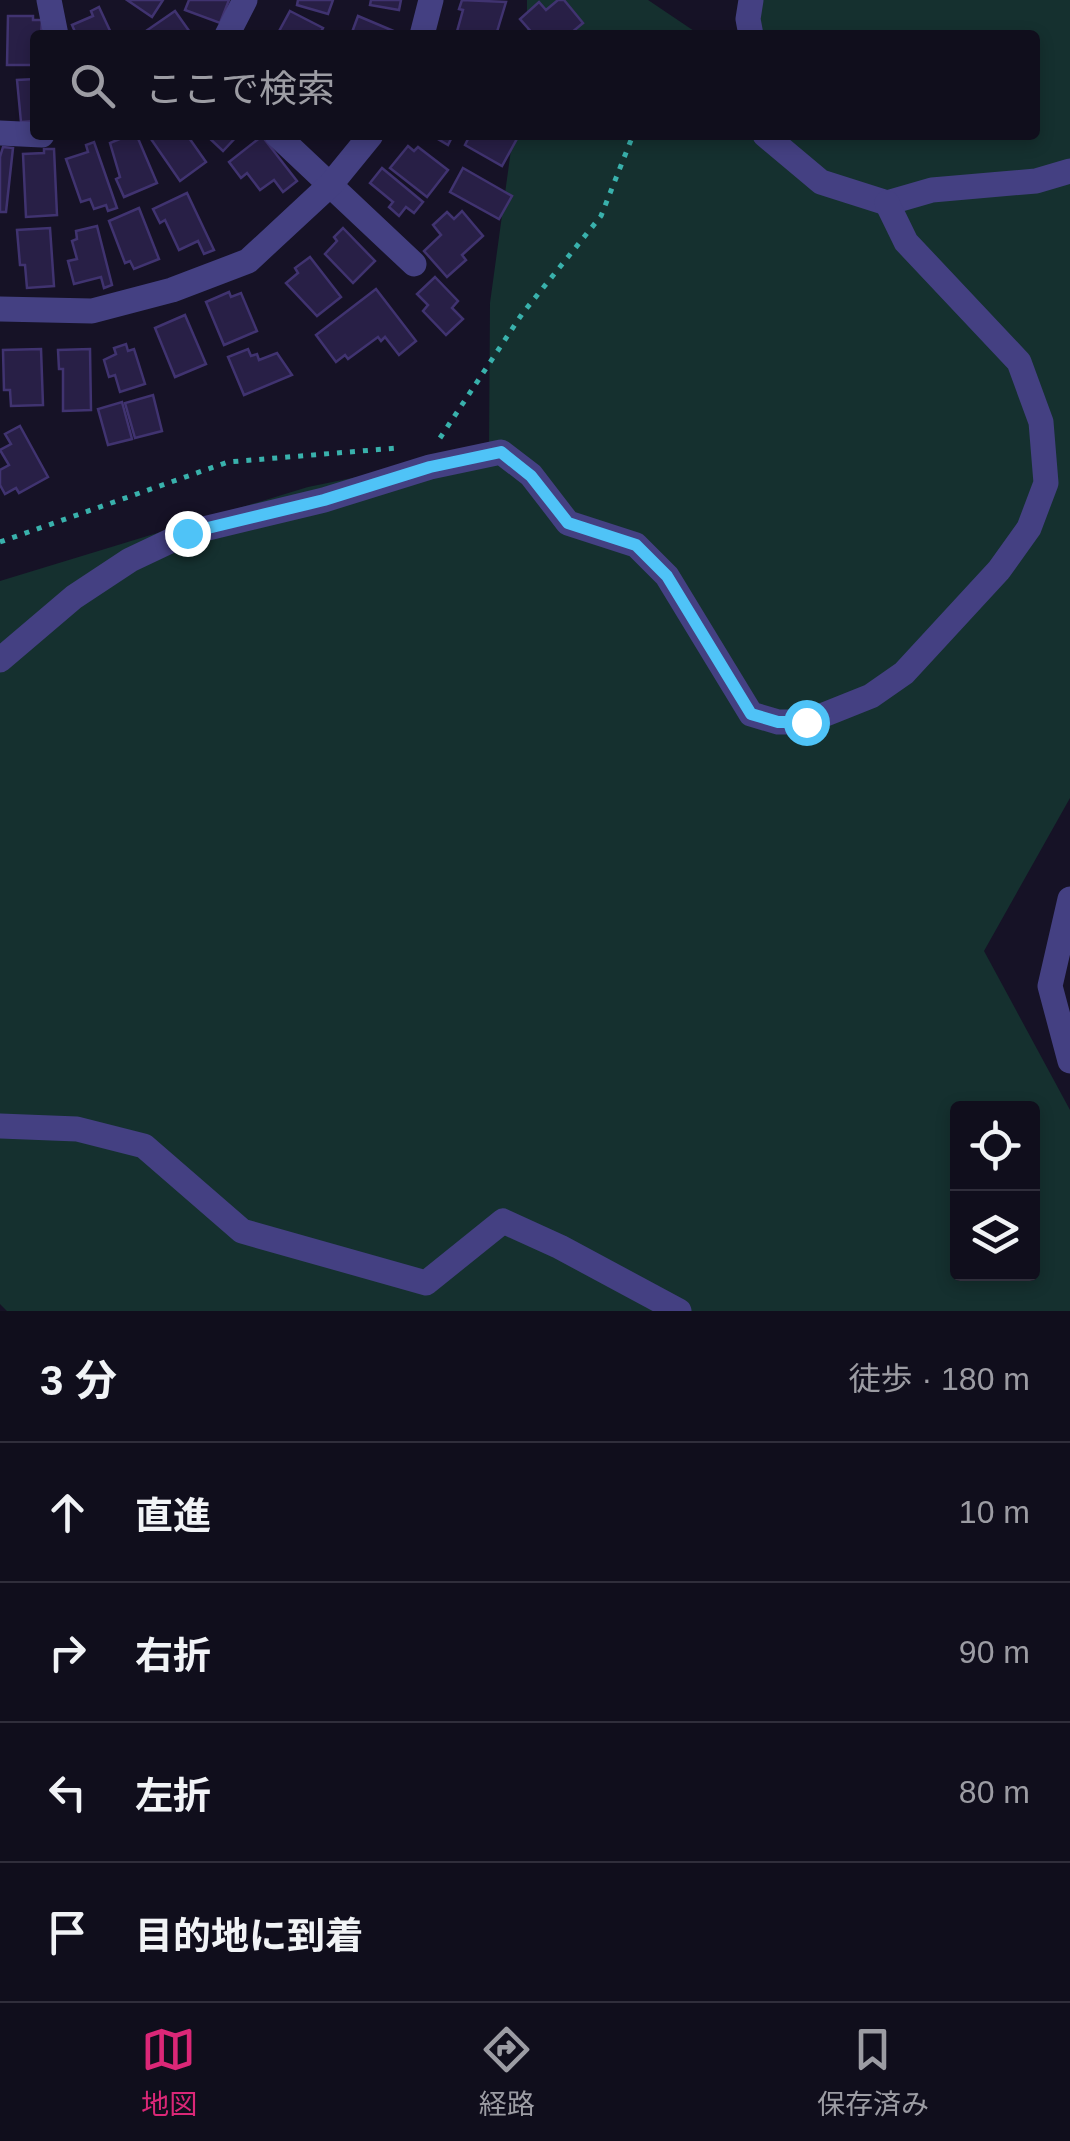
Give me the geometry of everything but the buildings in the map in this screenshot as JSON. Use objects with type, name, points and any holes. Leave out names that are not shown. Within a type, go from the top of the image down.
[{"type":"street","points":[[49,0],[55,30]]},
{"type":"street","points":[[230,30],[246,0]]},
{"type":"street","points":[[423,30],[431,0]]},
{"type":"street","points":[[750,30],[751,0]]},
{"type":"street","points":[[0,133],[30,134]]},
{"type":"street","points":[[283,140],[414,264]]},
{"type":"street","points":[[0,309],[92,311],[172,290],[248,261],[331,184],[367,140]]},
{"type":"street","points":[[772,140],[821,182],[886,203],[932,190],[1036,181],[1070,170]]},
{"type":"street","points":[[0,660],[74,597],[130,560],[187,533],[324,500],[430,467],[501,452],[531,476],[568,523],[636,545],[667,576],[751,714],[778,722],[806,722],[871,696],[904,673],[999,570],[1029,528],[1046,483],[1041,422],[1019,362],[906,242],[886,203]]},
{"type":"street","points":[[1070,899],[1050,986],[1070,1061]]},
{"type":"street","points":[[0,1126],[77,1130],[144,1146],[242,1230],[426,1283],[503,1221],[678,1311]]},
{"type":"path","points":[[436,445],[522,314],[601,216],[631,140]]},
{"type":"path","points":[[0,542],[228,462],[398,448]]},
{"type":"green space","points":[[527,0],[648,0],[693,30],[527,30]]},
{"type":"green space","points":[[762,0],[1070,0],[1070,798],[984,951],[1070,1110],[1070,1311],[7,1311],[0,1304],[0,581],[308,487],[489,450],[490,303],[512,140],[1040,140],[1040,30],[754,30]]},
{"type":"route","points":[[187,533],[324,500],[430,467],[501,452],[531,476],[568,523],[636,545],[667,576],[751,714],[778,722],[806,722]]}]
